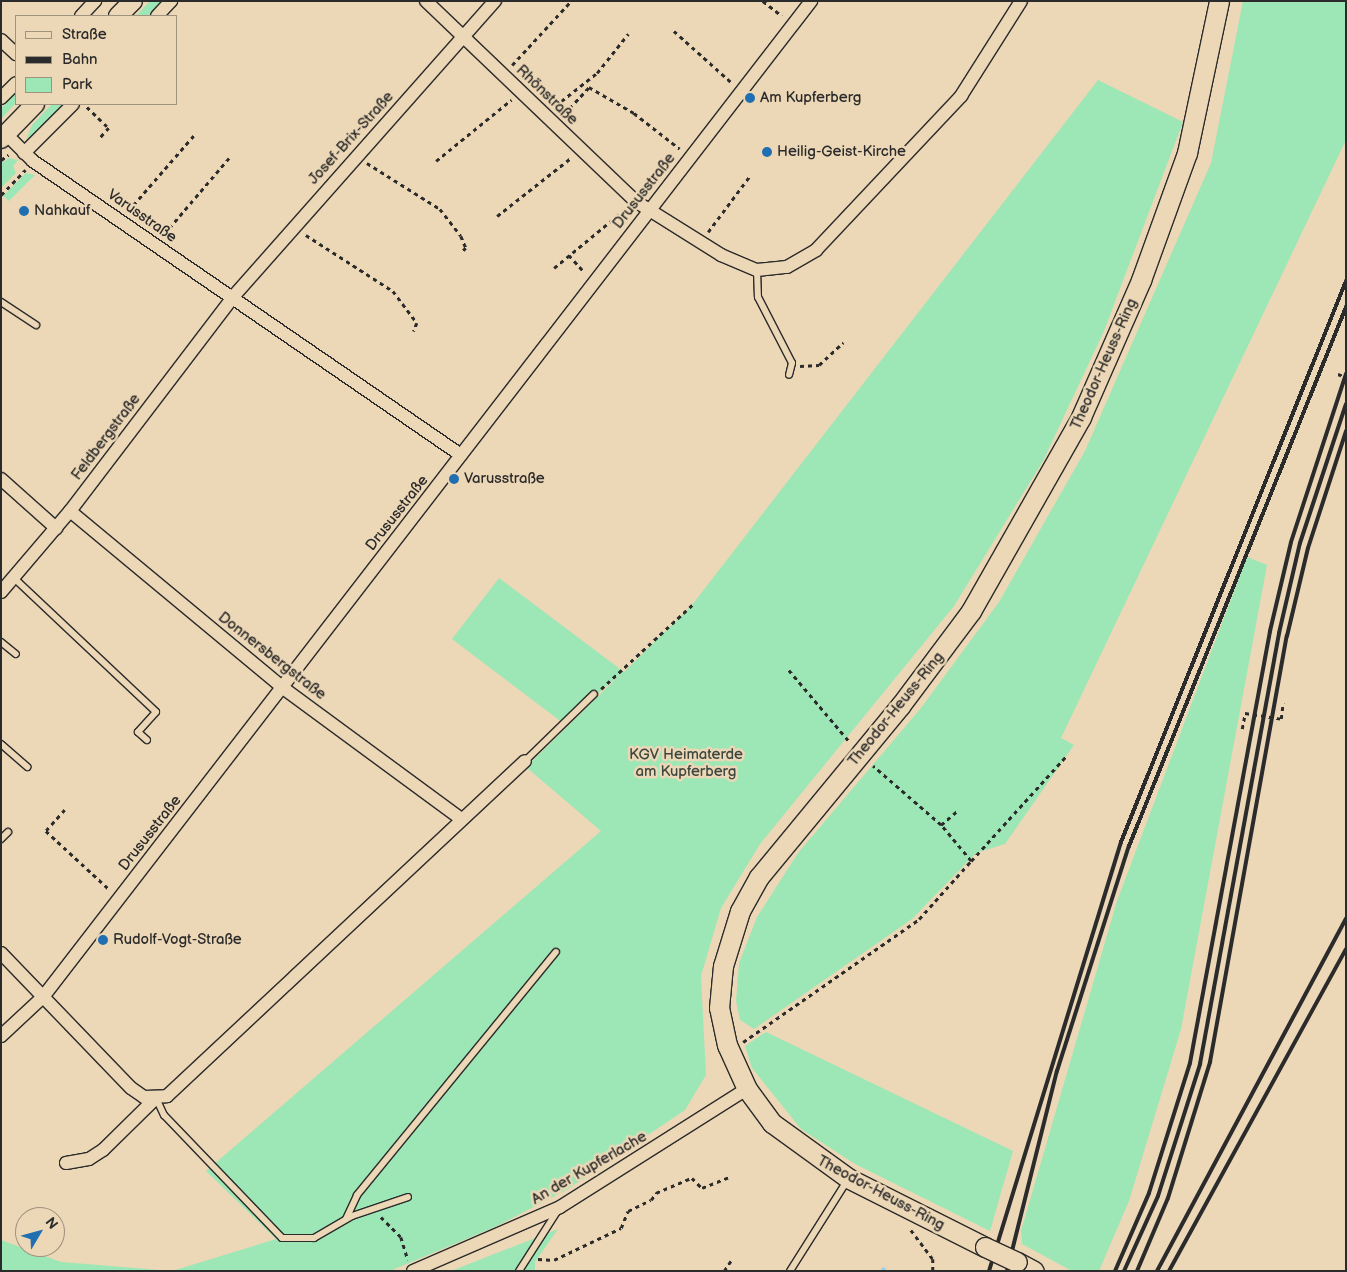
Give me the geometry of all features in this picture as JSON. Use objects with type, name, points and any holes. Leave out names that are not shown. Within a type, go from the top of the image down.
[{"type":"main road","points":[[119,15],[133,1]]},
{"type":"main road","name":"Theodor-Heuss-Ring","points":[[1034,1271],[848,1178],[782,1133],[747,1089],[727,1045],[719,1008],[723,966],[749,893],[779,848],[900,706],[970,612],[1049,478],[1110,358],[1186,153],[1202,99],[1219,1]]},
{"type":"main road","points":[[3,136],[34,105]]},
{"type":"street","points":[[82,15],[95,1]]},
{"type":"street","points":[[157,15],[171,1]]},
{"type":"street","name":"Rhönstraße","points":[[426,1],[635,201],[648,210]]},
{"type":"street","name":"Josef-Brix-Straße","points":[[232,298],[293,226],[357,157],[495,1]]},
{"type":"street","name":"Drususstraße","points":[[1,1036],[43,997],[811,1]]},
{"type":"street","points":[[648,210],[700,243],[757,270],[788,267],[816,250],[961,96],[1021,1]]},
{"type":"street","points":[[1,40],[15,53]]},
{"type":"street","points":[[1,98],[15,84]]},
{"type":"street","points":[[24,153],[72,105]]},
{"type":"street","name":"Varusstraße","points":[[3,136],[120,221],[461,456]]},
{"type":"street","name":"Feldbergstraße","points":[[1,592],[70,511],[232,298]]},
{"type":"street","points":[[1,479],[56,528]]},
{"type":"street","name":"Donnersbergstraße","points":[[70,511],[283,688],[460,818]]},
{"type":"street","points":[[66,1163],[88,1159],[103,1150],[156,1098],[178,1090],[460,818],[525,761]]},
{"type":"street","points":[[1,952],[131,1088],[156,1098]]},
{"type":"street","name":"An der Kupferlache","points":[[411,1267],[560,1207],[747,1089]]},
{"type":"lane","points":[[757,270],[758,298],[792,363],[789,375]]},
{"type":"lane","points":[[1,302],[36,325]]},
{"type":"lane","points":[[14,578],[156,712],[138,732],[147,740]]},
{"type":"lane","points":[[1,642],[16,654]]},
{"type":"lane","points":[[525,761],[594,694]]},
{"type":"lane","points":[[1,744],[27,766]]},
{"type":"lane","points":[[1,839],[8,832]]},
{"type":"lane","points":[[346,1219],[357,1194],[556,952]]},
{"type":"lane","points":[[156,1098],[164,1115],[282,1238],[314,1238],[346,1219],[408,1197]]},
{"type":"lane","points":[[790,1271],[848,1178]]},
{"type":"lane","points":[[519,1271],[560,1207]]},
{"type":"path","points":[[502,75],[571,1]]},
{"type":"path","points":[[763,1],[792,25]]},
{"type":"path","points":[[674,31],[742,92]]},
{"type":"path","points":[[542,112],[570,97],[597,73],[628,34]]},
{"type":"path","points":[[554,124],[589,87],[634,112],[690,158]]},
{"type":"path","points":[[436,161],[520,92]]},
{"type":"path","points":[[85,105],[109,128],[100,138]]},
{"type":"path","points":[[120,221],[194,135]]},
{"type":"path","points":[[176,148],[179,151]]},
{"type":"path","points":[[497,216],[581,150]]},
{"type":"path","points":[[357,157],[440,209],[461,236],[466,248],[461,253]]},
{"type":"path","points":[[155,244],[229,158]]},
{"type":"path","points":[[1,194],[26,169]]},
{"type":"path","points":[[700,243],[749,177]]},
{"type":"path","points":[[140,187],[145,192]]},
{"type":"path","points":[[554,268],[635,201]]},
{"type":"path","points":[[293,226],[393,291],[417,323],[414,331]]},
{"type":"path","points":[[569,256],[594,283]]},
{"type":"path","points":[[792,363],[806,369],[819,365],[843,343]]},
{"type":"path","points":[[1338,374],[1346,377]]},
{"type":"path","points":[[594,694],[692,606]]},
{"type":"path","points":[[789,670],[849,741]]},
{"type":"path","points":[[1242,729],[1245,713],[1280,719],[1283,702]]},
{"type":"path","points":[[727,1045],[741,1042],[919,919],[1067,755]]},
{"type":"path","points":[[872,765],[941,825],[971,862]]},
{"type":"path","points":[[65,810],[46,831],[119,899]]},
{"type":"path","points":[[941,825],[958,811]]},
{"type":"path","points":[[527,1259],[554,1260],[621,1228],[628,1211],[692,1178],[702,1188],[729,1177]]},
{"type":"path","points":[[372,1209],[401,1237],[411,1267]]},
{"type":"path","points":[[911,1230],[933,1259],[933,1271]]},
{"type":"path","points":[[724,1271],[732,1259]]},
{"type":"green space","points":[[150,1],[164,1],[151,15],[137,15]]},
{"type":"green space","points":[[1243,1],[1346,1],[1346,140],[1061,738],[1074,745],[1005,844],[976,853],[912,919],[754,1029],[740,1020],[736,1001],[739,963],[757,917],[798,853],[921,708],[999,602],[1085,451],[1211,163]]},
{"type":"green space","name":"KGV Heimaterde am Kupferberg","points":[[1098,80],[1183,122],[1104,331],[1043,461],[954,606],[760,844],[721,908],[701,976],[706,1075],[685,1110],[568,1189],[495,1227],[390,1271],[172,1271],[276,1239],[206,1171],[601,831],[526,767],[622,673],[563,723],[452,639],[499,578],[624,672],[692,605]]},
{"type":"green space","points":[[15,93],[15,104],[1,119],[1,108]]},
{"type":"green space","points":[[51,105],[65,105],[26,140],[32,125]]},
{"type":"green space","points":[[9,158],[18,160],[13,166],[16,173],[1,188],[1,163]]},
{"type":"green space","points":[[26,173],[35,175],[9,201],[3,196]]},
{"type":"green space","points":[[1247,557],[1267,565],[1181,1029],[1129,1201],[1099,1271],[1072,1271],[1022,1244],[1021,1231],[1117,901]]},
{"type":"green space","points":[[766,1032],[1013,1151],[990,1231],[855,1164],[801,1129],[752,1068],[745,1046]]},
{"type":"green space","points":[[558,1229],[535,1262],[535,1271],[451,1271]]},
{"type":"green space","points":[[1,1240],[15,1245],[15,1257],[47,1257],[61,1262],[172,1271],[1,1271]]},
{"type":"railway","points":[[989,1271],[1121,842],[1346,281]]},
{"type":"railway","points":[[1007,1271],[1057,1071],[1129,846],[1346,307]]},
{"type":"railway","points":[[1115,1271],[1149,1193],[1190,1063],[1270,631],[1291,542],[1346,374]]},
{"type":"railway","points":[[1124,1271],[1158,1196],[1200,1064],[1279,633],[1300,543],[1346,404]]},
{"type":"railway","points":[[1137,1271],[1168,1198],[1210,1062],[1287,636],[1308,548],[1346,431]]},
{"type":"railway","points":[[1157,1271],[1346,919]]},
{"type":"railway","points":[[1169,1271],[1346,949]]},
{"type":"place","name":"Am Kupferberg","points":[[750,98]]},
{"type":"place","name":"Heilig-Geist-Kirche","points":[[767,152]]},
{"type":"place","name":"Nahkauf","points":[[24,211]]},
{"type":"place","name":"Varusstraße","points":[[454,479]]},
{"type":"place","name":"Rudolf-Vogt-Straße","points":[[103,940]]}]
